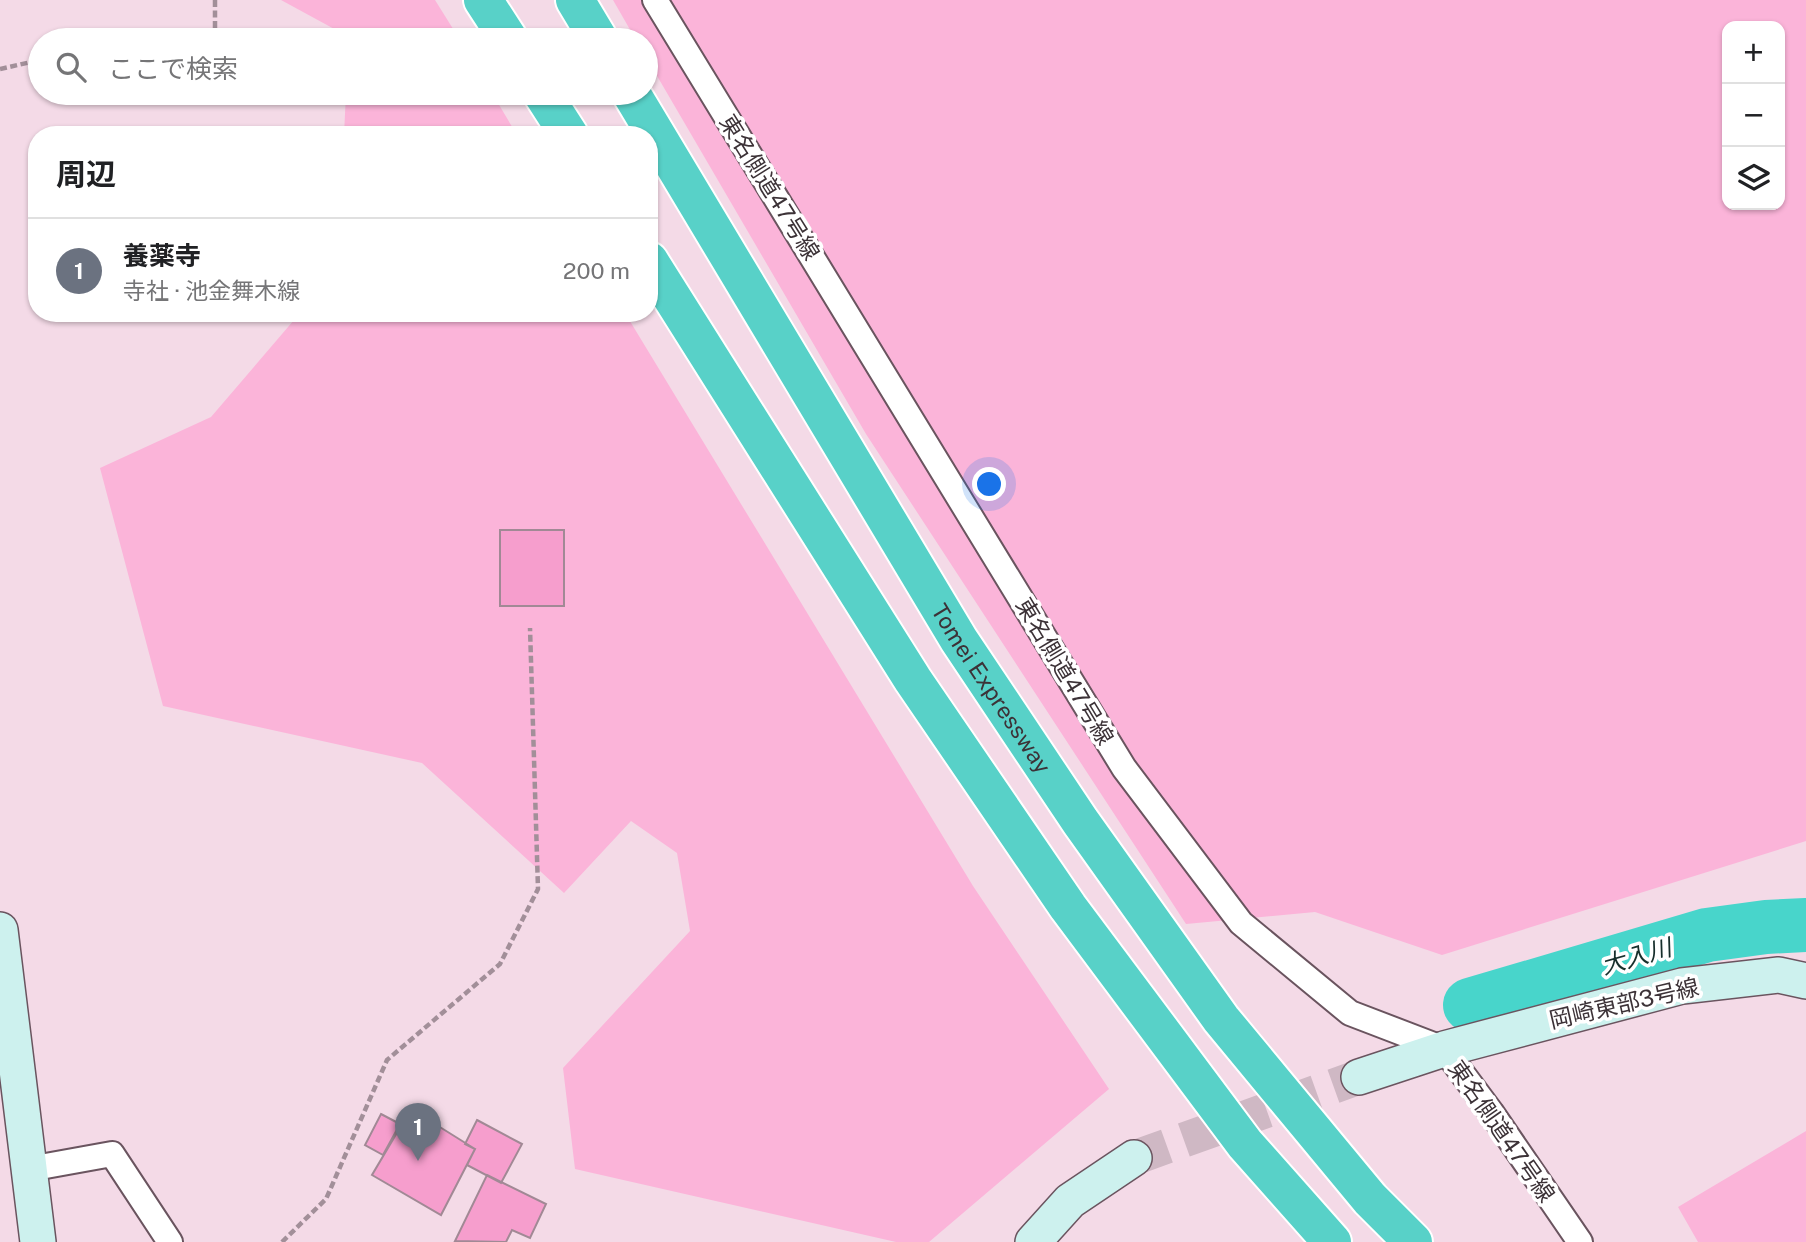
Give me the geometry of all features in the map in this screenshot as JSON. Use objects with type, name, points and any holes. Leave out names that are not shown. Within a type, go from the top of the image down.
[{"type":"highway","points":[[483,0],[501,28]]},
{"type":"highway","points":[[575,0],[592,28]]},
{"type":"highway","points":[[550,105],[563,126]]},
{"type":"highway","name":"Tomei Expressway","points":[[638,105],[651,126]]},
{"type":"highway","name":"Tomei Expressway","points":[[658,138],[959,640],[1080,821],[1220,1019],[1370,1199],[1413,1242]]},
{"type":"highway","points":[[658,275],[913,680],[1068,906],[1245,1144],[1332,1242]]},
{"type":"street","name":"東名側道47号線","points":[[655,0],[1132,779],[1241,923],[1350,1013],[1444,1048],[1580,1242]]},
{"type":"street","points":[[0,930],[38,1242]]},
{"type":"street","name":"岡崎東部3号線","points":[[1359,1077],[1444,1048],[1682,986],[1779,975],[1806,981]]},
{"type":"street","points":[[29,1169],[112,1154],[170,1242]]},
{"type":"street","points":[[1033,1242],[1070,1201],[1134,1158]]},
{"type":"path","points":[[215,0],[215,28]]},
{"type":"path","points":[[0,69],[28,63]]},
{"type":"path","points":[[282,1242],[326,1199],[387,1060],[500,964],[538,889],[530,628]]},
{"type":"shaded area","points":[[281,0],[435,0],[452,28],[332,28]]},
{"type":"shaded area","points":[[613,0],[1806,0],[1806,841],[1442,955],[1315,912],[1186,924],[866,434],[658,78],[658,28],[629,28]]},
{"type":"shaded area","points":[[345,105],[499,105],[512,126],[344,126]]},
{"type":"shaded area","points":[[292,322],[630,322],[973,886],[1109,1089],[929,1242],[896,1242],[575,1169],[563,1068],[690,931],[677,853],[631,821],[564,893],[422,763],[163,706],[100,468],[211,417]]},
{"type":"shaded area","points":[[1806,1131],[1806,1242],[1698,1242],[1678,1207]]},
{"type":"building","points":[[500,530],[564,530],[564,606],[500,606]]},
{"type":"building","points":[[411,1109],[475,1149],[441,1215],[372,1175]]},
{"type":"building","points":[[381,1114],[400,1124],[383,1155],[365,1145]]},
{"type":"building","points":[[477,1120],[522,1144],[501,1183],[467,1165],[475,1149],[465,1144]]},
{"type":"building","points":[[487,1175],[546,1204],[530,1238],[512,1230],[506,1242],[455,1241]]},
{"type":"waterway","name":"大入川","points":[[1470,1005],[1707,935],[1806,925]]},
{"type":"tunnel","points":[[1134,1158],[1359,1077]]},
{"type":"place","name":"養薬寺","points":[[418,1161]]}]
